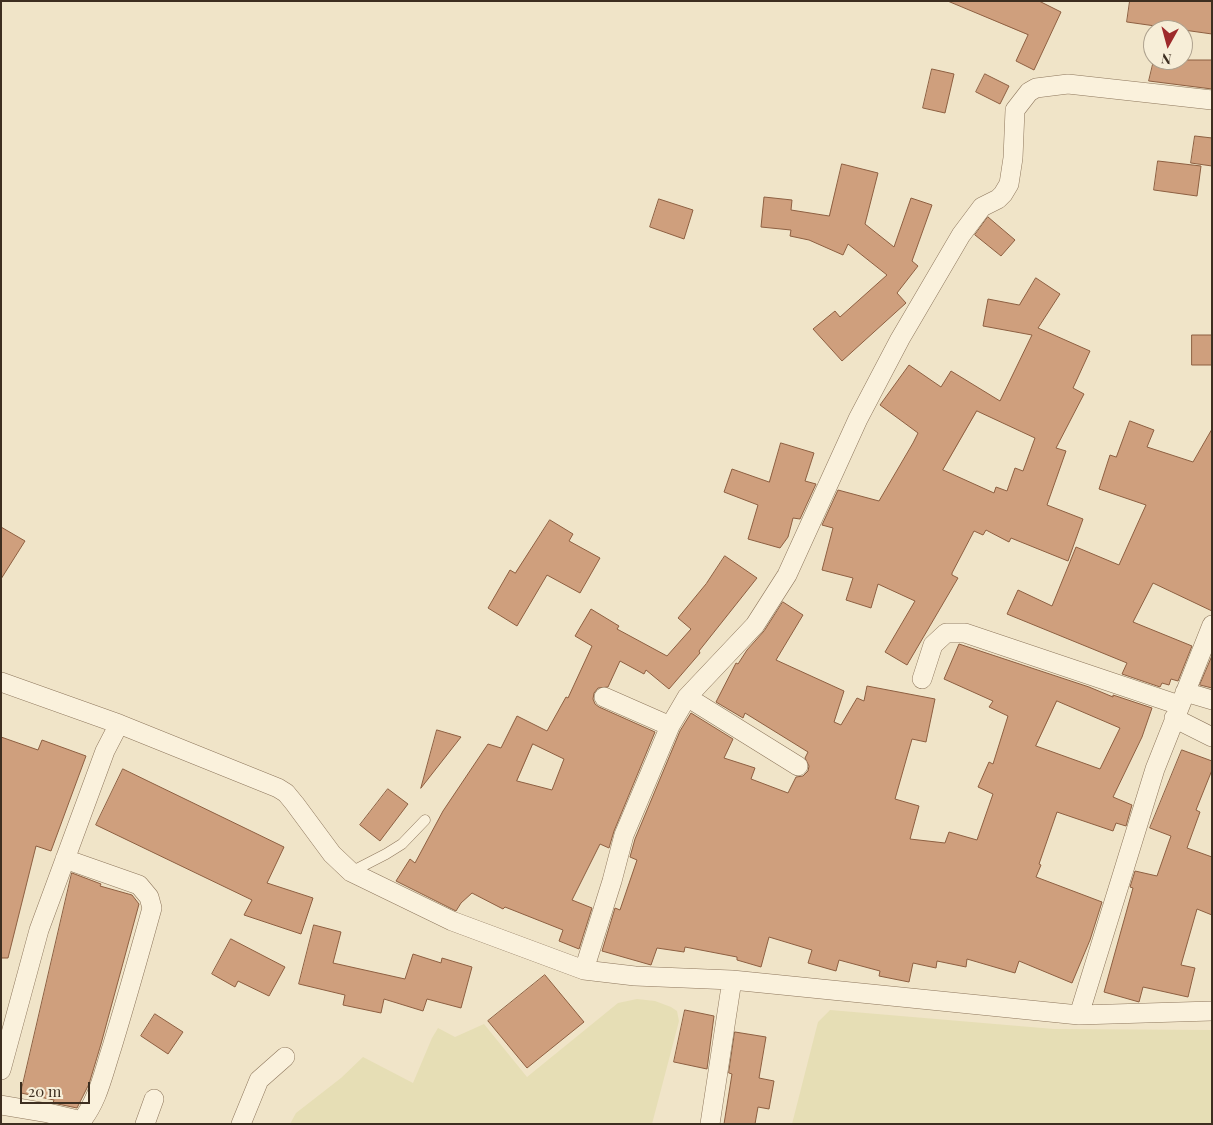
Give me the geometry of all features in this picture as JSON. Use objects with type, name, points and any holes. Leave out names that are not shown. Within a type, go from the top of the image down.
[{"type":"street","points":[[584,970],[612,881],[624,834],[670,726],[687,698],[755,625],[787,575],[858,420],[900,339],[961,235],[982,207],[998,199],[1009,184],[1013,158],[1015,110],[1029,92],[1036,88],[1068,84],[1212,100]]},
{"type":"street","points":[[1079,1015],[1155,769],[1212,625]]},
{"type":"street","points":[[922,680],[933,645],[946,633],[965,633],[1180,705],[1212,737]]},
{"type":"street","points":[[1,682],[119,724],[278,788],[286,793],[332,854],[351,872],[452,921],[584,970],[635,976],[732,980],[1079,1015],[1212,1012]]},
{"type":"street","points":[[604,697],[670,726]]},
{"type":"street","points":[[687,698],[798,766]]},
{"type":"street","points":[[1180,705],[1212,700]]},
{"type":"street","points":[[1,1070],[39,930],[105,751],[119,724]]},
{"type":"street","points":[[1,1105],[48,1113],[80,1122],[89,1112],[96,1098],[123,1013],[152,908],[149,896],[132,882],[65,859]]},
{"type":"street","points":[[710,1124],[732,980]]},
{"type":"street","points":[[241,1124],[259,1080],[285,1057]]},
{"type":"street","points":[[145,1124],[154,1099]]},
{"type":"street","points":[[20,1109],[37,1124]]},
{"type":"lane","points":[[351,872],[402,844],[425,820]]},
{"type":"shaded area","points":[[637,999],[655,1001],[671,1007],[677,1011],[679,1021],[652,1124],[290,1124],[296,1113],[341,1078],[363,1057],[413,1083],[438,1028],[455,1037],[484,1024],[527,1077],[618,1003]]},
{"type":"shaded area","points":[[830,1010],[1054,1029],[1212,1030],[1212,1124],[792,1124],[818,1022]]},
{"type":"building","points":[[948,1],[1039,1],[1061,12],[1034,70],[1016,61],[1028,35]]},
{"type":"building","points":[[1130,1],[1212,1],[1212,34],[1193,31],[1193,20],[1143,20],[1143,24],[1127,22]]},
{"type":"building","points":[[1193,60],[1212,60],[1212,89],[1149,81],[1152,70],[1193,70]]},
{"type":"building","points":[[932,69],[954,74],[945,113],[923,108]]},
{"type":"building","points":[[985,74],[1009,86],[1000,104],[976,92]]},
{"type":"building","points":[[1195,136],[1212,138],[1212,166],[1191,163]]},
{"type":"building","points":[[1158,161],[1201,166],[1197,196],[1154,190]]},
{"type":"building","points":[[842,164],[878,173],[865,224],[894,247],[911,198],[932,205],[912,261],[918,266],[897,293],[906,303],[842,361],[813,329],[835,311],[840,317],[887,275],[848,244],[843,255],[809,240],[790,236],[791,230],[761,227],[764,197],[792,200],[791,210],[829,216]]},
{"type":"building","points":[[659,199],[693,210],[684,239],[650,227]]},
{"type":"building","points":[[988,217],[1015,240],[1001,256],[975,235]]},
{"type":"building","points":[[1036,278],[1060,294],[1038,328],[1090,351],[1073,388],[1084,394],[1056,448],[1066,451],[1047,505],[1083,519],[1068,561],[1011,538],[1009,542],[986,530],[983,535],[974,531],[952,573],[952,575],[958,578],[907,665],[885,652],[915,601],[878,584],[871,608],[846,600],[853,578],[822,570],[833,528],[822,525],[838,490],[879,501],[913,443],[918,433],[880,405],[909,365],[941,387],[951,371],[1000,401],[1032,335],[983,326],[988,299],[1019,305]],"holes":[[[977,411],[1035,438],[1023,471],[1015,468],[1007,491],[996,487],[994,493],[943,470]]]},
{"type":"building","points":[[1192,335],[1212,335],[1212,365],[1192,365]]},
{"type":"building","points":[[1130,421],[1154,430],[1147,447],[1193,462],[1212,429],[1212,611],[1153,583],[1133,622],[1192,646],[1178,681],[1171,679],[1169,685],[1162,683],[1160,687],[1122,674],[1127,663],[1007,614],[1018,590],[1052,606],[1076,547],[1119,565],[1146,505],[1099,489],[1110,455],[1116,457]]},
{"type":"building","points":[[781,443],[814,453],[805,481],[816,484],[800,519],[793,518],[788,537],[780,548],[748,539],[758,505],[724,492],[732,469],[769,482]]},
{"type":"building","points":[[550,520],[573,534],[569,541],[600,558],[580,593],[547,575],[517,626],[488,608],[510,570],[515,573]]},
{"type":"building","points":[[1,527],[25,541],[1,579]]},
{"type":"building","points":[[725,556],[757,578],[699,651],[700,653],[669,689],[646,670],[644,674],[620,661],[608,687],[598,688],[594,693],[593,699],[599,707],[655,732],[614,831],[609,848],[600,844],[572,900],[592,908],[579,949],[559,941],[563,930],[505,907],[503,909],[472,893],[461,903],[456,911],[396,881],[410,859],[415,863],[443,811],[488,744],[501,748],[517,716],[547,731],[566,697],[568,698],[592,646],[575,636],[591,609],[619,626],[617,629],[667,656],[691,629],[678,618],[706,584]],"holes":[[[533,744],[564,759],[552,790],[517,781]]]},
{"type":"building","points":[[783,602],[803,615],[776,660],[844,691],[834,722],[841,725],[857,698],[864,701],[867,686],[935,699],[926,742],[912,739],[895,799],[919,806],[910,839],[945,843],[949,832],[977,840],[993,794],[978,787],[989,762],[993,764],[1008,716],[989,707],[993,701],[944,679],[959,644],[1089,687],[1113,697],[1113,695],[1152,708],[1142,737],[1113,797],[1132,805],[1126,826],[1116,823],[1113,831],[1057,812],[1039,864],[1041,865],[1036,877],[1102,902],[1090,940],[1072,983],[1019,961],[1015,973],[967,959],[966,967],[937,961],[936,968],[913,963],[909,982],[879,976],[880,971],[839,960],[836,971],[808,963],[812,950],[769,937],[761,967],[737,960],[737,957],[685,947],[684,952],[657,948],[651,965],[602,951],[615,908],[620,910],[637,860],[630,857],[635,839],[680,731],[691,713],[733,739],[724,758],[755,768],[751,779],[788,793],[796,777],[803,776],[808,771],[809,766],[805,758],[808,752],[745,713],[743,718],[716,702],[736,663],[738,664],[747,650],[764,631]],"holes":[[[1057,701],[1120,728],[1100,769],[1036,746]]]},
{"type":"building","points":[[1212,656],[1212,688],[1200,685]]},
{"type":"building","points":[[437,730],[461,737],[421,788]]},
{"type":"building","points":[[1,737],[38,750],[42,740],[86,756],[51,851],[36,846],[8,958],[1,958]]},
{"type":"building","points":[[1182,750],[1212,761],[1212,770],[1196,810],[1200,812],[1187,848],[1212,857],[1212,915],[1197,909],[1181,965],[1195,968],[1188,997],[1143,987],[1139,1002],[1104,992],[1133,888],[1130,887],[1135,871],[1157,876],[1171,836],[1150,828]]},
{"type":"building","points":[[123,769],[284,847],[267,883],[313,898],[301,934],[244,915],[252,900],[96,825]]},
{"type":"building","points":[[388,789],[408,804],[380,841],[360,825]]},
{"type":"building","points":[[72,873],[101,884],[100,886],[132,895],[139,904],[89,1084],[77,1108],[53,1103],[54,1100],[21,1093]]},
{"type":"building","points":[[314,925],[341,932],[333,963],[405,979],[413,954],[441,963],[442,958],[472,967],[461,1008],[427,999],[423,1011],[384,999],[381,1013],[343,1005],[345,995],[299,984]]},
{"type":"building","points":[[231,939],[285,967],[269,996],[238,981],[235,987],[212,974]]},
{"type":"building","points":[[545,975],[584,1022],[527,1068],[488,1021]]},
{"type":"building","points":[[685,1010],[714,1016],[707,1069],[674,1062]]},
{"type":"building","points":[[155,1014],[183,1032],[168,1054],[141,1036]]},
{"type":"building","points":[[735,1032],[766,1037],[759,1078],[774,1081],[769,1109],[758,1107],[755,1124],[724,1124],[732,1074],[729,1073]]}]
